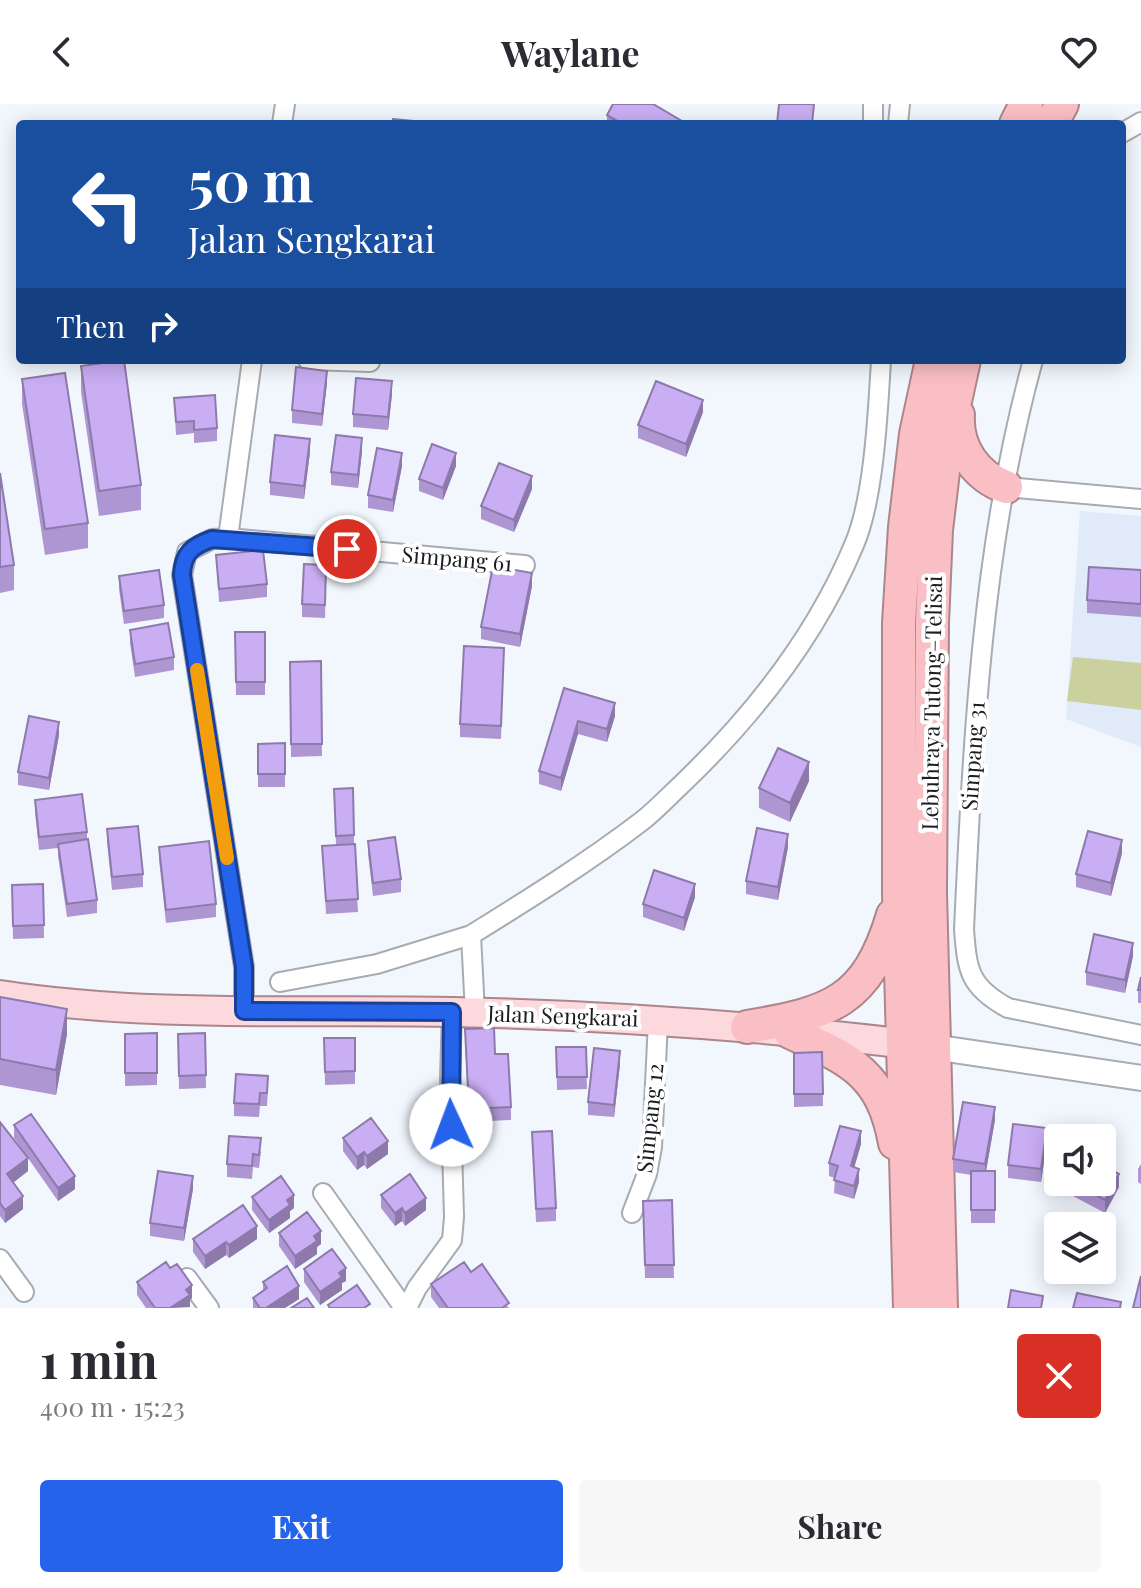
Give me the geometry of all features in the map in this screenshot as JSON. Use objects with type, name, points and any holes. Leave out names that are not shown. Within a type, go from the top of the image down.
[{"type":"highway","name":"Lebuhraya Tutong–Telisai","points":[[918,1046],[899,893],[899,623],[905,527],[916,434],[931,364]]},
{"type":"highway","name":"Lebuhraya Tutong–Telisai","points":[[918,1046],[930,893],[932,608],[936,530],[947,438],[963,364]]},
{"type":"highway","points":[[964,364],[958,414],[959,440],[976,467],[994,483],[1006,487]]},
{"type":"highway","points":[[747,1027],[820,1011],[843,999],[871,971],[880,954],[899,893]]},
{"type":"highway","points":[[790,1032],[840,1055],[861,1070],[873,1084],[892,1124],[907,1205]]},
{"type":"highway","points":[[910,1308],[907,1205],[918,1046]]},
{"type":"highway","points":[[918,1046],[941,1308]]},
{"type":"main road","name":"Jalan Sengkarai","points":[[0,995],[51,1003],[150,1009],[464,1012],[658,1021],[747,1027],[918,1046]]},
{"type":"street","points":[[228,538],[251,364]]},
{"type":"street","points":[[280,982],[377,964],[471,935],[559,881],[644,819],[728,740],[784,668],[822,608],[855,543],[868,491],[881,364]]},
{"type":"street","name":"Simpang 31","points":[[1032,364],[999,518],[974,722],[964,929],[966,958],[973,983],[1008,1008],[1141,1035]]},
{"type":"street","points":[[1006,487],[1141,499]]},
{"type":"street","name":"Simpang 61","points":[[244,1011],[244,967],[182,575],[187,552],[200,543],[228,538],[525,565]]},
{"type":"street","points":[[323,1193],[406,1308],[452,1240],[450,1077],[464,1012],[471,935]]},
{"type":"street","name":"Simpang 12","points":[[632,1213],[647,1174],[652,1147],[658,1021]]},
{"type":"street","points":[[918,1046],[1141,1078]]},
{"type":"street","points":[[0,1259],[24,1292]]},
{"type":"street","points":[[187,1278],[209,1308]]},
{"type":"shaded area","points":[[1080,511],[1141,516],[1141,747],[1066,719]]},
{"type":"green space","points":[[1073,657],[1141,663],[1141,710],[1067,701]]},
{"type":"building","points":[[613,104],[653,104],[680,120],[616,120],[607,115]]},
{"type":"building","points":[[779,104],[814,104],[812,120],[777,120]]},
{"type":"building","points":[[125,364],[141,485],[99,491],[81,366]]},
{"type":"building","points":[[296,367],[327,371],[322,414],[292,410]]},
{"type":"building","points":[[65,373],[88,523],[45,529],[22,379]]},
{"type":"building","points":[[356,378],[392,381],[388,417],[353,414]]},
{"type":"building","points":[[656,381],[703,400],[686,444],[638,425]]},
{"type":"building","points":[[215,395],[217,428],[194,430],[194,421],[176,422],[174,398]]},
{"type":"building","points":[[275,435],[310,439],[304,486],[270,482]]},
{"type":"building","points":[[336,435],[362,438],[358,475],[331,472]]},
{"type":"building","points":[[432,444],[456,453],[443,488],[419,479]]},
{"type":"building","points":[[377,448],[402,453],[393,500],[368,495]]},
{"type":"building","points":[[499,463],[532,476],[514,520],[481,506]]},
{"type":"building","points":[[0,473],[14,565],[0,567]]},
{"type":"building","points":[[263,550],[267,584],[219,589],[216,555]]},
{"type":"building","points":[[304,564],[326,565],[325,605],[302,604]]},
{"type":"building","points":[[493,566],[532,573],[520,634],[481,627]]},
{"type":"building","points":[[1089,567],[1141,570],[1141,604],[1087,600]]},
{"type":"building","points":[[159,570],[164,605],[124,611],[119,576]]},
{"type":"building","points":[[168,623],[174,657],[135,664],[130,630]]},
{"type":"building","points":[[235,632],[265,632],[265,682],[236,682]]},
{"type":"building","points":[[464,646],[504,648],[501,726],[460,724]]},
{"type":"building","points":[[321,661],[322,744],[291,744],[290,662]]},
{"type":"building","points":[[564,688],[615,703],[607,729],[578,721],[561,778],[539,771]]},
{"type":"building","points":[[29,716],[59,722],[49,778],[18,772]]},
{"type":"building","points":[[285,743],[285,774],[258,774],[258,744]]},
{"type":"building","points":[[778,748],[809,762],[790,803],[759,788]]},
{"type":"building","points":[[353,788],[354,835],[336,836],[334,789]]},
{"type":"building","points":[[82,794],[87,832],[39,837],[35,800]]},
{"type":"building","points":[[138,826],[143,874],[112,877],[107,829]]},
{"type":"building","points":[[757,828],[788,834],[778,887],[746,881]]},
{"type":"building","points":[[1088,831],[1122,840],[1111,883],[1076,874]]},
{"type":"building","points":[[395,837],[401,879],[373,883],[368,841]]},
{"type":"building","points":[[88,839],[97,900],[67,904],[58,844]]},
{"type":"building","points":[[209,841],[216,904],[166,910],[159,847]]},
{"type":"building","points":[[355,844],[358,899],[326,901],[322,846]]},
{"type":"building","points":[[654,870],[695,884],[684,918],[643,904]]},
{"type":"building","points":[[43,884],[44,925],[13,926],[12,885]]},
{"type":"building","points":[[1094,934],[1133,943],[1125,980],[1086,972]]},
{"type":"building","points":[[0,997],[67,1009],[56,1070],[0,1059]]},
{"type":"building","points":[[494,1028],[495,1054],[508,1054],[511,1107],[469,1109],[465,1029]]},
{"type":"building","points":[[157,1033],[157,1073],[125,1073],[125,1034]]},
{"type":"building","points":[[205,1033],[206,1075],[179,1076],[178,1034]]},
{"type":"building","points":[[324,1038],[355,1038],[355,1071],[325,1072]]},
{"type":"building","points":[[556,1047],[586,1047],[587,1077],[557,1077]]},
{"type":"building","points":[[594,1048],[620,1051],[614,1105],[588,1102]]},
{"type":"building","points":[[822,1052],[823,1094],[794,1094],[794,1053]]},
{"type":"building","points":[[236,1074],[268,1076],[267,1093],[260,1093],[259,1104],[234,1103]]},
{"type":"building","points":[[963,1102],[995,1107],[985,1164],[953,1159]]},
{"type":"building","points":[[31,1114],[75,1176],[58,1188],[14,1125]]},
{"type":"building","points":[[371,1118],[388,1141],[367,1156],[364,1152],[357,1157],[343,1138]]},
{"type":"building","points":[[0,1122],[28,1158],[7,1174],[23,1196],[5,1210],[0,1203]]},
{"type":"building","points":[[1013,1124],[1044,1128],[1041,1169],[1008,1165]]},
{"type":"building","points":[[840,1126],[861,1131],[851,1166],[859,1169],[854,1186],[834,1180],[838,1166],[829,1163]]},
{"type":"building","points":[[552,1131],[556,1208],[536,1209],[532,1132]]},
{"type":"building","points":[[229,1136],[261,1138],[259,1155],[253,1154],[252,1166],[227,1164]]},
{"type":"building","points":[[158,1171],[193,1176],[184,1228],[150,1223]]},
{"type":"building","points":[[971,1171],[995,1171],[995,1210],[971,1210]]},
{"type":"building","points":[[410,1174],[426,1198],[405,1213],[402,1208],[395,1213],[381,1195]]},
{"type":"building","points":[[281,1176],[294,1195],[287,1200],[290,1205],[269,1220],[252,1197]]},
{"type":"building","points":[[672,1200],[674,1265],[645,1265],[643,1201]]},
{"type":"building","points":[[243,1205],[257,1226],[229,1245],[226,1242],[205,1256],[193,1239]]},
{"type":"building","points":[[307,1212],[321,1231],[314,1236],[317,1241],[295,1256],[279,1233]]},
{"type":"building","points":[[332,1249],[346,1268],[339,1273],[342,1277],[320,1292],[304,1269]]},
{"type":"building","points":[[166,1262],[170,1268],[177,1264],[192,1285],[186,1290],[190,1295],[170,1308],[155,1308],[137,1282]]},
{"type":"building","points":[[464,1262],[471,1272],[482,1264],[509,1303],[502,1308],[448,1308],[431,1284]]},
{"type":"building","points":[[287,1266],[299,1286],[266,1308],[260,1308],[253,1298],[267,1288],[263,1282]]},
{"type":"building","points":[[1141,1276],[1141,1308],[1133,1308]]},
{"type":"building","points":[[357,1285],[370,1304],[364,1308],[330,1308],[328,1305]]},
{"type":"building","points":[[1011,1290],[1043,1296],[1041,1308],[1008,1308]]},
{"type":"building","points":[[1077,1293],[1121,1302],[1120,1308],[1073,1308]]},
{"type":"building","points":[[307,1298],[314,1308],[291,1308]]},
{"type":"slow traffic","points":[[197,670],[227,858]]},
{"type":"route","points":[[347,549],[212,539],[187,552],[183,561],[182,575],[244,967],[244,1011],[452,1012],[451,1125]]}]
